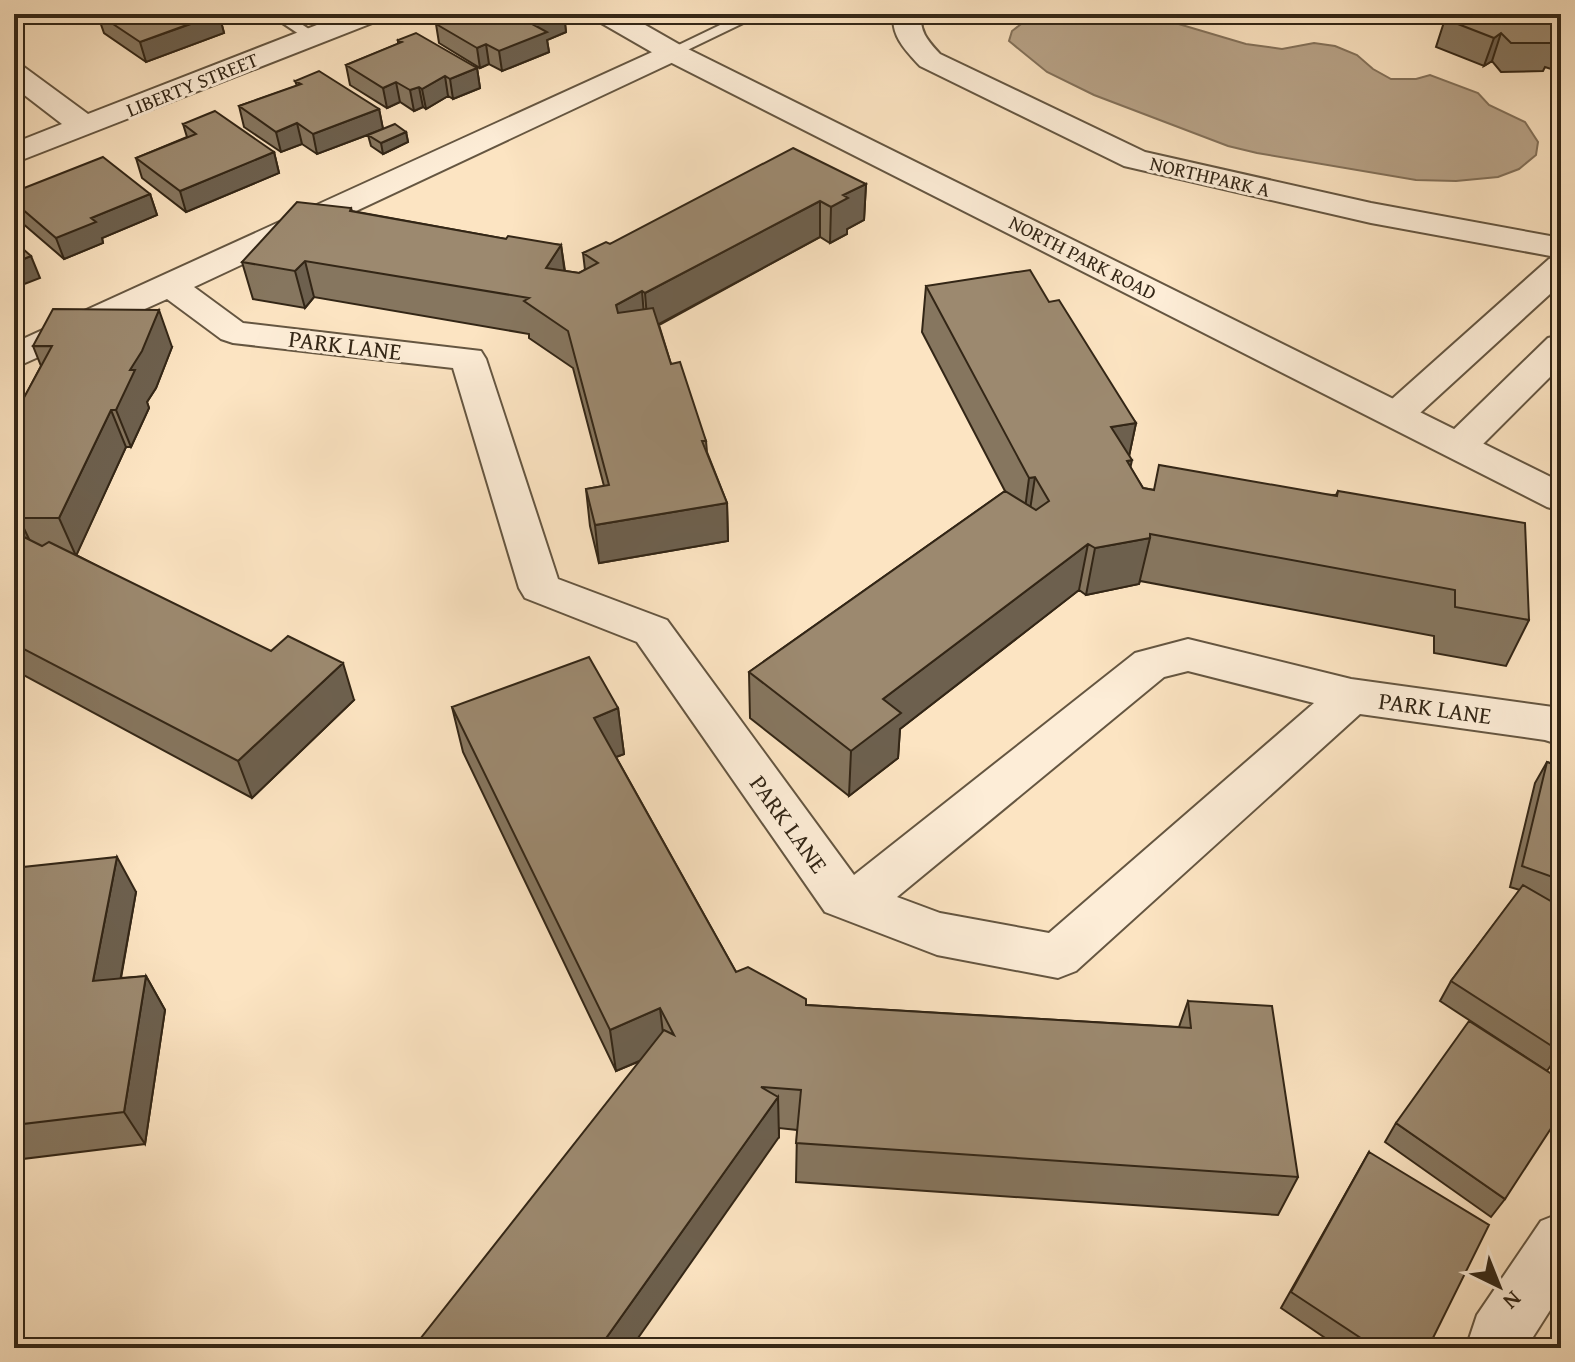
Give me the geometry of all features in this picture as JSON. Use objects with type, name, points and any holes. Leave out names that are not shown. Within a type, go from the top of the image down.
[{"type":"street","name":"LIBERTY STREET","points":[[14,154],[370,14]]},
{"type":"street","name":"NORTH PARK ROAD","points":[[606,14],[672,52],[1561,498]]},
{"type":"street","name":"NORTHPARK A","points":[[908,14],[906,24],[914,43],[930,60],[1135,159],[1371,213],[1561,248]]},
{"type":"street","points":[[14,357],[672,52]]},
{"type":"street","points":[[14,73],[85,127]]},
{"type":"street","points":[[1396,415],[1561,266]]},
{"type":"street","name":"PARK LANE","points":[[171,286],[233,332],[468,359],[540,588],[652,631],[842,897],[937,934],[1058,956],[1351,696],[1558,722]]},
{"type":"street","points":[[1459,446],[1561,346]]},
{"type":"street","points":[[855,902],[1150,664],[1188,655],[1351,696]]},
{"type":"street","points":[[1496,1348],[1498,1336],[1561,1241]]},
{"type":"lane","points":[[276,14],[313,37]]},
{"type":"lane","points":[[672,52],[755,14]]},
{"type":"shaded area","points":[[1034,14],[1145,14],[1246,44],[1282,49],[1314,43],[1335,46],[1357,55],[1391,79],[1416,79],[1430,75],[1478,93],[1489,105],[1525,122],[1538,142],[1536,155],[1519,169],[1498,177],[1456,181],[1416,180],[1228,146],[1094,95],[1047,72],[1009,41],[1012,31]]},
{"type":"building","points":[[98,14],[217,14],[140,42]]},
{"type":"building","points":[[460,14],[559,14],[534,25],[547,32],[499,51],[486,44],[477,48],[436,24]]},
{"type":"building","points":[[1453,14],[1561,14],[1561,41],[1553,38],[1554,43],[1511,43],[1501,33],[1494,38],[1445,19]]},
{"type":"building","points":[[416,33],[477,68],[450,79],[445,76],[422,89],[410,90],[396,82],[383,88],[346,65],[402,42],[398,40]]},
{"type":"building","points":[[319,71],[379,109],[313,134],[297,123],[276,132],[239,106],[301,84],[295,81]]},
{"type":"building","points":[[215,111],[274,152],[180,191],[136,158],[196,134],[183,124]]},
{"type":"building","points":[[395,124],[406,132],[381,143],[368,135]]},
{"type":"building","points":[[793,148],[866,184],[843,195],[848,198],[831,207],[820,201],[645,293],[642,291],[616,305],[618,313],[653,308],[671,364],[680,362],[706,441],[702,441],[727,503],[595,525],[586,489],[609,485],[568,331],[524,301],[529,298],[305,261],[295,271],[242,262],[297,202],[351,208],[350,211],[506,239],[508,236],[561,245],[546,268],[579,273],[598,263],[583,253],[606,242],[610,244]]},
{"type":"building","points":[[103,157],[150,194],[91,218],[96,222],[56,238],[14,202],[14,192]]},
{"type":"building","points":[[14,241],[31,256],[14,263]]},
{"type":"building","points":[[1030,270],[1049,302],[1059,300],[1136,423],[1111,427],[1132,460],[1127,461],[1143,488],[1154,490],[1159,465],[1337,496],[1338,491],[1525,523],[1529,620],[1455,607],[1455,590],[1150,534],[1150,538],[1095,548],[1088,544],[883,699],[901,713],[851,751],[749,672],[1005,491],[1036,510],[1049,501],[1035,477],[1029,478],[926,286]]},
{"type":"building","points":[[53,309],[159,310],[142,351],[130,370],[135,370],[116,410],[111,410],[59,518],[19,518],[14,529],[14,416],[52,346],[33,346]]},
{"type":"building","points":[[14,532],[42,546],[49,542],[271,651],[288,636],[343,663],[238,761],[14,644]]},
{"type":"building","points":[[589,657],[618,708],[594,718],[736,972],[748,967],[806,999],[806,1005],[1191,1028],[1188,1001],[1272,1006],[1298,1177],[796,1143],[801,1090],[761,1087],[778,1097],[599,1348],[413,1348],[664,1030],[674,1035],[660,1008],[610,1030],[452,707]]},
{"type":"building","points":[[1547,762],[1561,767],[1561,880],[1522,866]]},
{"type":"building","points":[[117,857],[93,981],[146,976],[124,1112],[14,1125],[14,868]]},
{"type":"building","points":[[1523,885],[1561,907],[1561,1052],[1451,981]]},
{"type":"building","points":[[1469,1021],[1561,1080],[1561,1113],[1505,1199],[1396,1123]]},
{"type":"building","points":[[1369,1152],[1489,1225],[1428,1348],[1376,1348],[1291,1292]]}]
